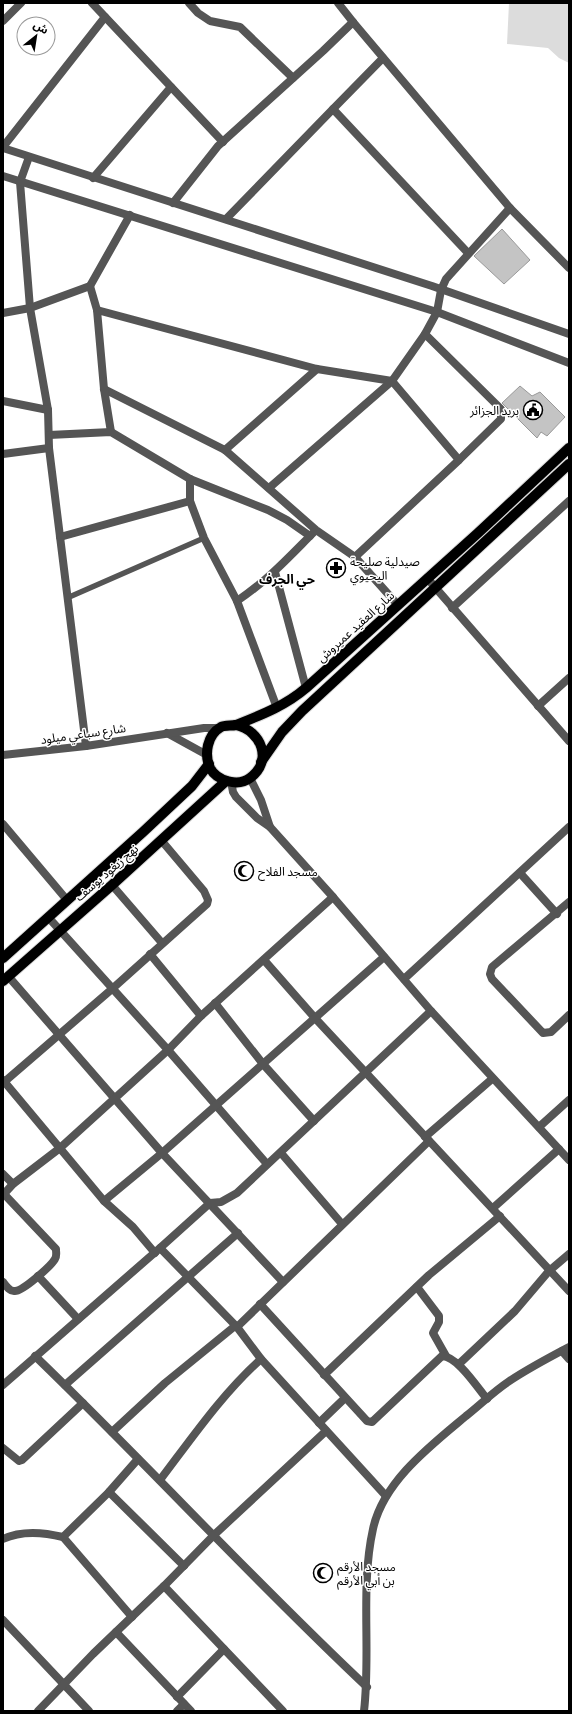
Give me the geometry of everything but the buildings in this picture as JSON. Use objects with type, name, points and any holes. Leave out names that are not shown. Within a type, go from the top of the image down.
[{"type":"main road","name":"شارع العقيد عميروش","points":[[236,725],[292,700],[569,448]]},
{"type":"main road","points":[[261,762],[261,745],[257,737],[244,727],[236,725],[222,726],[209,740],[208,760],[216,775],[228,781],[250,778],[282,732],[302,711],[569,464]]},
{"type":"main road","name":"نهج زيغود يوسف","points":[[3,958],[192,786],[208,760]]},
{"type":"main road","name":"نهج زيغود يوسف","points":[[6,978],[228,781]]},
{"type":"street","points":[[3,21],[21,3]]},
{"type":"street","points":[[92,3],[223,142]]},
{"type":"street","points":[[189,3],[198,13],[210,21],[240,27],[293,78]]},
{"type":"street","points":[[338,3],[510,208],[569,268]]},
{"type":"street","points":[[105,17],[3,148],[93,178],[226,219],[569,334]]},
{"type":"street","points":[[173,203],[223,142],[353,22]]},
{"type":"street","points":[[226,219],[383,58]]},
{"type":"street","points":[[93,178],[172,88]]},
{"type":"street","points":[[333,109],[468,253]]},
{"type":"street","points":[[29,157],[20,182],[30,308],[48,410],[49,448],[86,746]]},
{"type":"street","points":[[3,176],[437,312],[569,363]]},
{"type":"street","points":[[269,488],[392,381],[425,334],[437,312],[441,290],[446,278],[510,208]]},
{"type":"street","points":[[3,313],[30,308],[90,286],[130,215]]},
{"type":"street","points":[[90,286],[97,310],[104,389],[111,432]]},
{"type":"street","points":[[97,310],[317,369],[392,381],[460,460]]},
{"type":"street","points":[[355,557],[460,460],[501,419],[502,409],[425,334]]},
{"type":"street","points":[[225,450],[317,369]]},
{"type":"street","points":[[104,389],[225,450],[316,530],[355,557],[397,604]]},
{"type":"street","points":[[3,401],[48,410]]},
{"type":"street","points":[[49,434],[111,432],[190,479],[268,510],[287,520],[310,536]]},
{"type":"street","points":[[3,454],[49,448]]},
{"type":"street","points":[[190,479],[190,501],[204,538],[237,601],[277,708]]},
{"type":"street","points":[[60,537],[190,501]]},
{"type":"street","points":[[452,608],[569,501]]},
{"type":"street","points":[[237,601],[260,585],[275,572],[316,530]]},
{"type":"street","points":[[275,572],[306,688]]},
{"type":"street","points":[[427,578],[569,741]]},
{"type":"street","points":[[538,706],[569,678]]},
{"type":"street","name":"شارع سباعي ميلود","points":[[3,755],[86,746],[204,728],[219,728]]},
{"type":"street","points":[[167,733],[208,760]]},
{"type":"street","points":[[250,778],[261,800],[270,827]]},
{"type":"street","points":[[228,781],[236,797],[257,818],[270,827],[492,1079],[569,1160]]},
{"type":"street","points":[[3,824],[67,900]]},
{"type":"street","points":[[404,979],[569,827]]},
{"type":"street","points":[[162,840],[204,891],[208,901],[204,908],[3,1082],[104,1201],[158,1251],[189,1277],[236,1326],[261,1359],[386,1496]]},
{"type":"street","points":[[520,873],[557,914]]},
{"type":"street","points":[[112,885],[162,943]]},
{"type":"street","points":[[3,1282],[15,1292],[19,1290],[38,1276],[55,1259],[56,1249],[3,1194],[13,1184],[60,1148],[168,1050],[215,1003],[333,897]]},
{"type":"street","points":[[568,1019],[551,1032],[543,1033],[492,979],[490,974],[492,967],[557,914],[569,902]]},
{"type":"street","points":[[48,917],[168,1050],[267,1164]]},
{"type":"street","points":[[150,954],[201,1016]]},
{"type":"street","points":[[104,1201],[162,1153],[314,1017],[384,957]]},
{"type":"street","points":[[264,960],[314,1017],[569,1291]]},
{"type":"street","points":[[6,978],[60,1033],[162,1153],[210,1202],[283,1282]]},
{"type":"street","points":[[215,1003],[263,1064],[314,1121]]},
{"type":"street","points":[[3,1385],[158,1251],[210,1202],[221,1202],[237,1193],[431,1011]]},
{"type":"street","points":[[112,1432],[165,1383],[236,1326],[260,1304],[427,1139],[492,1079]]},
{"type":"street","points":[[539,1127],[569,1100]]},
{"type":"street","points":[[493,1208],[559,1149]]},
{"type":"street","points":[[281,1153],[342,1224]]},
{"type":"street","points":[[3,1174],[13,1184]]},
{"type":"street","points":[[324,1375],[417,1287],[500,1216]]},
{"type":"street","points":[[65,1385],[238,1233]]},
{"type":"street","points":[[459,1364],[515,1311],[550,1272],[569,1254]]},
{"type":"street","points":[[38,1276],[78,1319]]},
{"type":"street","points":[[417,1287],[439,1316],[439,1322],[432,1333],[446,1356],[459,1364],[487,1399]]},
{"type":"street","points":[[260,1304],[367,1421],[372,1422],[442,1356],[446,1356]]},
{"type":"street","points":[[364,1711],[367,1687],[369,1554],[373,1529],[380,1507],[386,1496],[410,1467],[433,1443],[507,1382],[565,1349],[569,1359]]},
{"type":"street","points":[[35,1356],[84,1402],[305,1629],[367,1687]]},
{"type":"street","points":[[160,1480],[223,1397],[243,1375],[261,1359]]},
{"type":"street","points":[[319,1424],[345,1398]]},
{"type":"street","points":[[3,1448],[15,1459],[19,1461],[22,1460],[84,1402]]},
{"type":"street","points":[[38,1711],[214,1535],[326,1431]]},
{"type":"street","points":[[63,1537],[109,1492],[138,1459]]},
{"type":"street","points":[[109,1492],[184,1566]]},
{"type":"street","points":[[3,1539],[21,1533],[51,1534],[63,1537],[132,1617]]},
{"type":"street","points":[[164,1586],[283,1711]]},
{"type":"street","points":[[3,1620],[89,1711]]},
{"type":"street","points":[[116,1632],[191,1711]]},
{"type":"street","points":[[177,1697],[224,1649]]},
{"type":"street","points":[[177,1711],[184,1704]]},
{"type":"lane","points":[[67,598],[204,538]]},
{"type":"shaded area","points":[[509,3],[569,3],[569,63],[559,58],[548,48],[507,44]]},
{"type":"place","name":"بريد الجزائر","points":[[533,410]]},
{"type":"place","name":"صيدلية صليحة اليحيوي","points":[[336,568]]},
{"type":"place","name":"مسجد الفلاح","points":[[244,871]]},
{"type":"place","name":"مسجد الأرقم بن أبي الأرقم","points":[[323,1573]]},
{"type":"district","name":"حي الجرف","points":[[287,579]]}]
